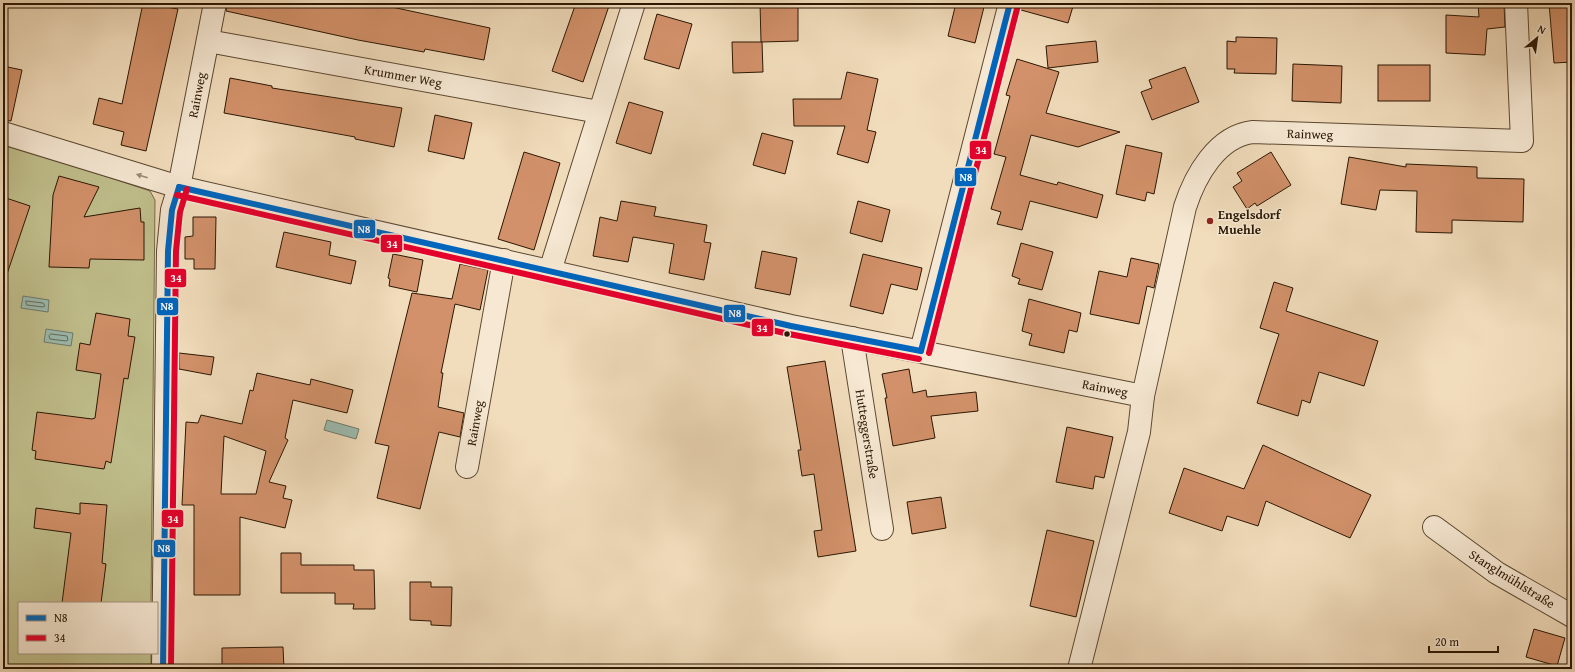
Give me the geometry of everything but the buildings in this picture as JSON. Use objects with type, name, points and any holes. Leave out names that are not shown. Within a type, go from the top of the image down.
[{"type":"street","name":"Rainweg","points":[[179,187],[215,3]]},
{"type":"street","points":[[550,271],[634,3]]},
{"type":"street","points":[[921,351],[1010,3]]},
{"type":"street","name":"Rainweg","points":[[1080,669],[1139,432],[1143,396],[1188,198],[1211,158],[1224,144],[1243,134],[1253,132],[1522,141],[1516,3]]},
{"type":"street","name":"Krummer Weg","points":[[208,41],[599,112]]},
{"type":"street","name":"Rainweg","points":[[3,133],[179,187],[791,326],[1143,396]]},
{"type":"street","points":[[163,669],[168,251],[172,210],[179,187]]},
{"type":"street","name":"Rainweg","points":[[467,467],[504,260]]},
{"type":"street","name":"Hutteggerstraße","points":[[852,338],[882,530]]},
{"type":"street","name":"Stanglmühlstraße","points":[[1434,527],[1497,573],[1572,616]]},
{"type":"shaded area","points":[[3,142],[150,191],[155,200],[151,602],[18,602],[18,654],[151,654],[151,669],[3,669]]},
{"type":"water","points":[[23,296],[49,300],[48,312],[21,308]]},
{"type":"water","points":[[46,329],[73,333],[71,346],[44,342]]},
{"type":"water","points":[[327,420],[359,429],[356,439],[324,430]]},
{"type":"transit line","name":"N8","points":[[921,351],[1010,3]]},
{"type":"transit line","name":"34","points":[[929,353],[1018,5]]},
{"type":"transit line","name":"N8","points":[[179,187],[791,326],[921,351]]},
{"type":"transit line","name":"N8","points":[[163,669],[168,251],[172,210],[179,187]]},
{"type":"transit line","name":"34","points":[[171,669],[176,251],[180,212],[187,189]]},
{"type":"transit line","name":"34","points":[[177,195],[789,334],[919,359]]},
{"type":"place","name":"Engelsdorf Muehle","points":[[1210,221]]}]
